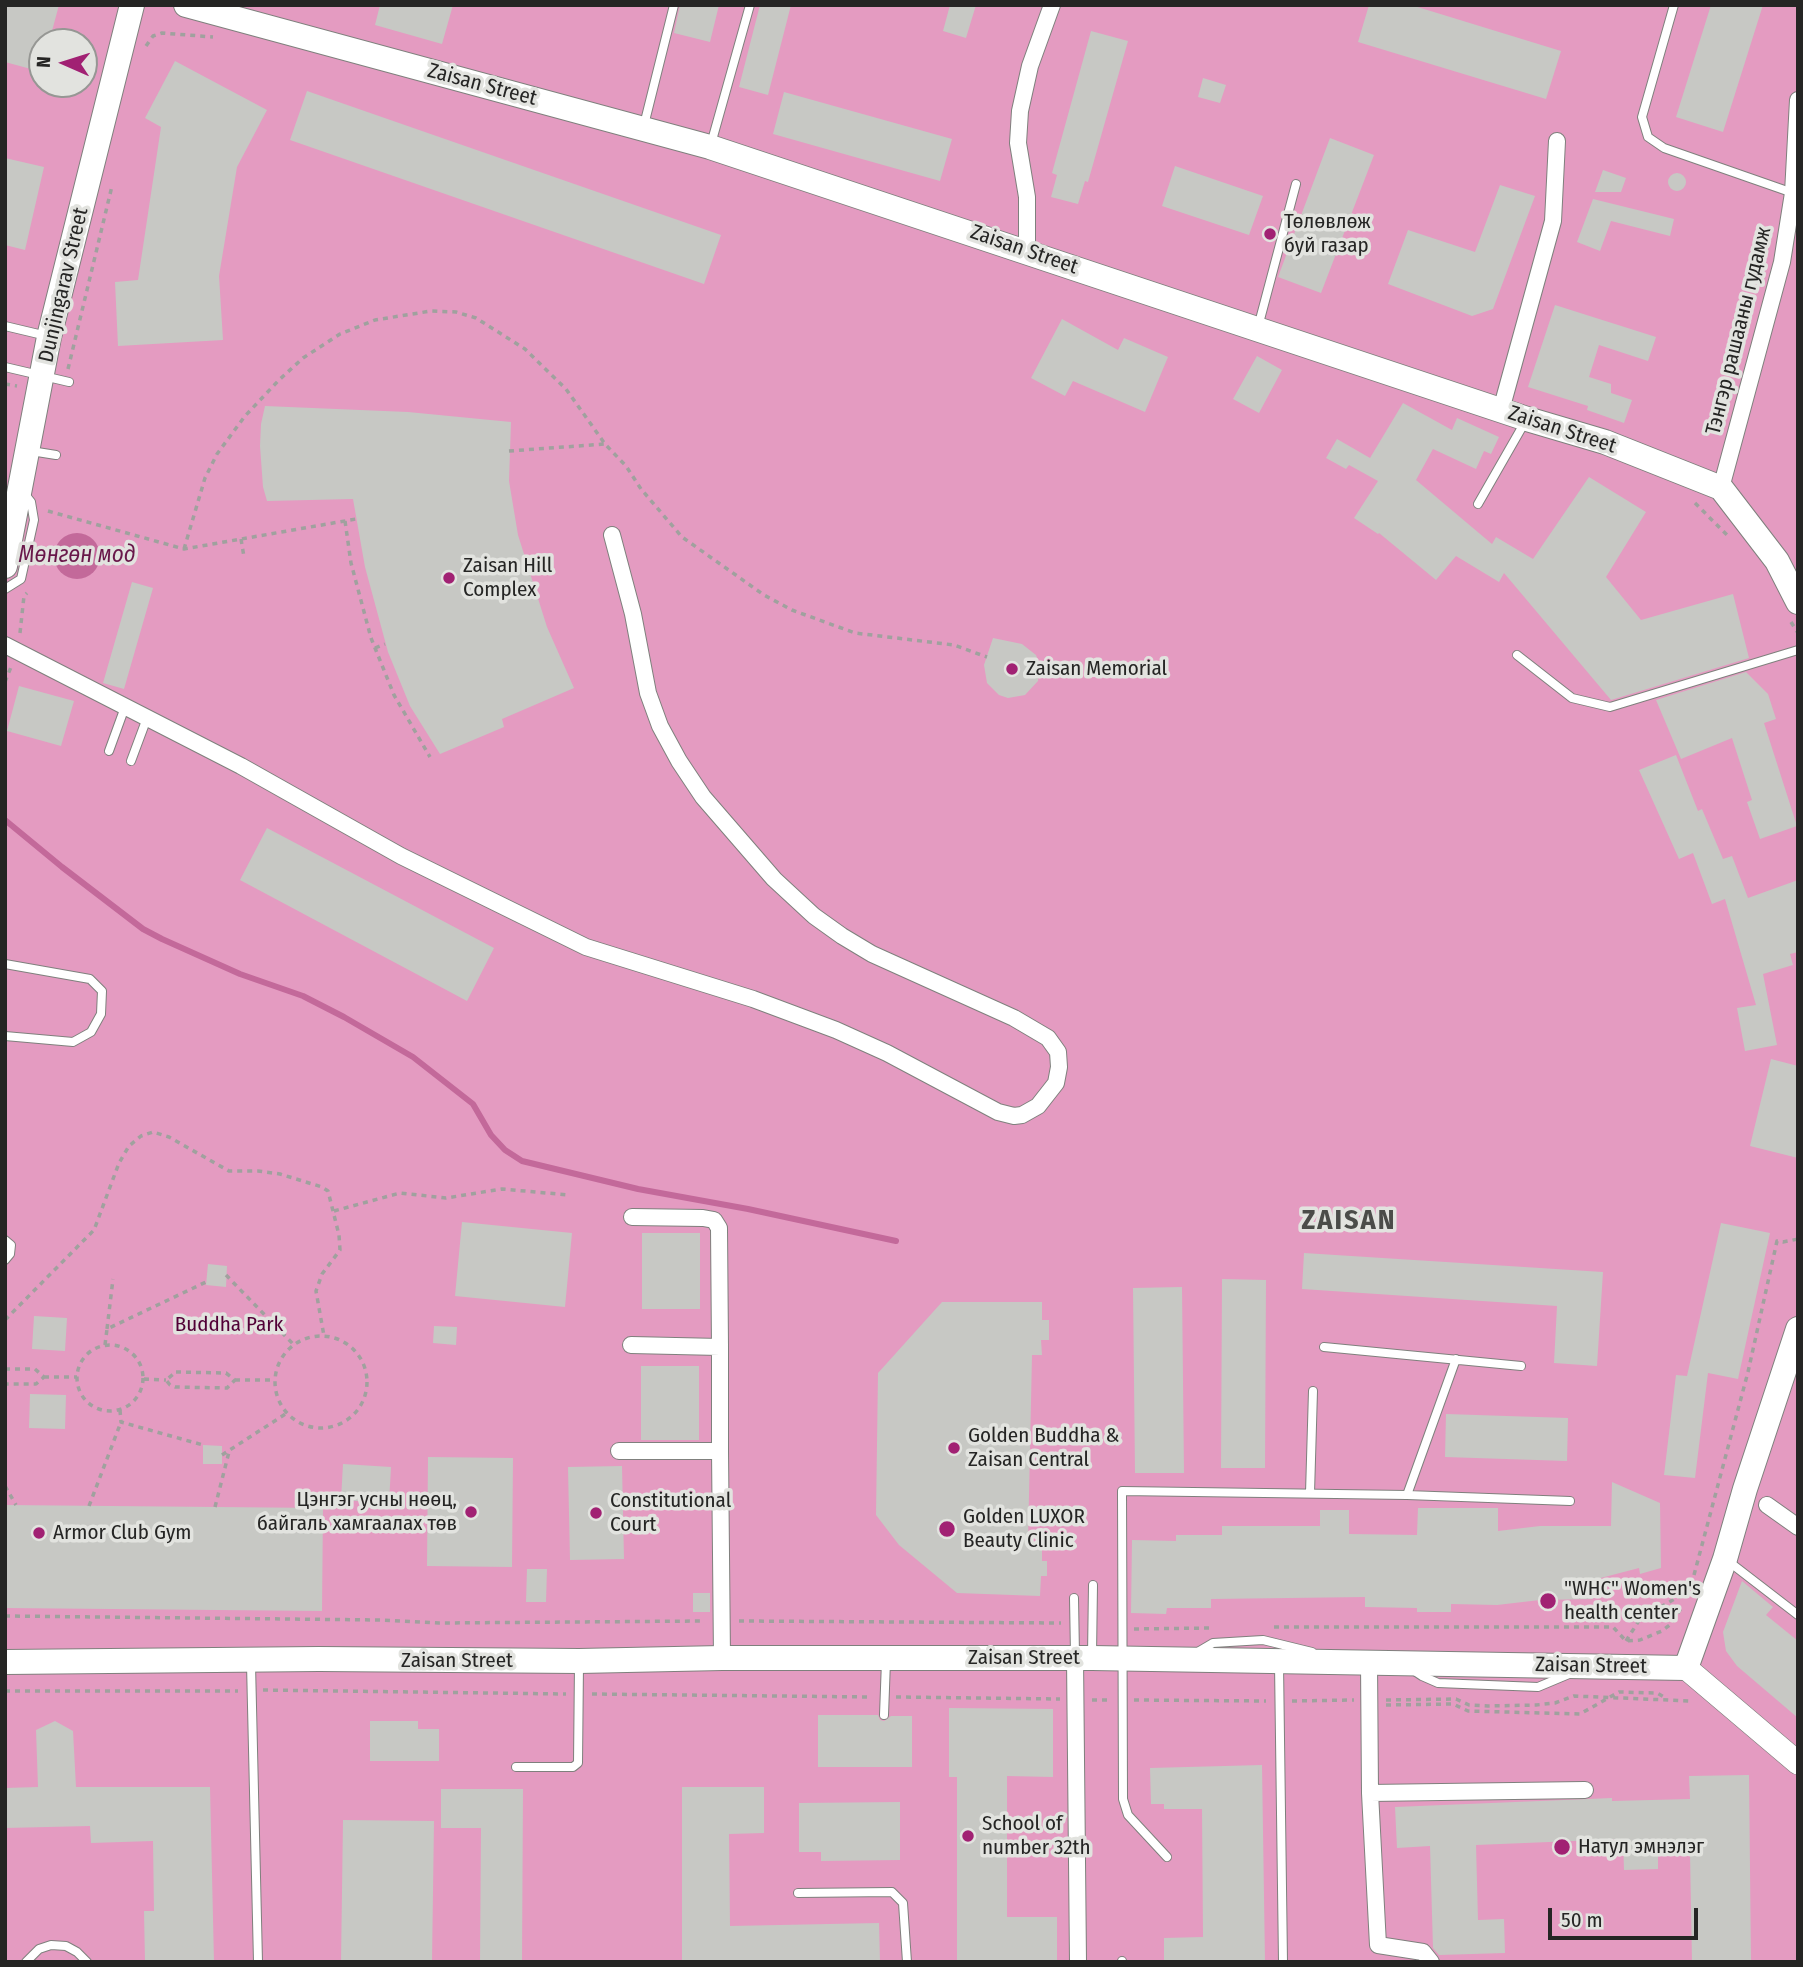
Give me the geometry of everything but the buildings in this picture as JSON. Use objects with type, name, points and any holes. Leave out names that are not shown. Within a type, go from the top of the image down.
[{"type":"main road","name":"Dunjingarav Street","points":[[5,566],[28,450],[59,379],[49,337],[132,5]]},
{"type":"main road","name":"Zaisan Street","points":[[186,5],[710,146],[1257,330],[1605,442],[1721,488]]},
{"type":"main road","points":[[1721,488],[1777,561],[1791,607]]},
{"type":"main road","points":[[1686,1668],[1725,1559],[1745,1489],[1798,1329]]},
{"type":"main road","name":"Zaisan Street","points":[[5,1662],[1084,1658],[1686,1668]]},
{"type":"street","points":[[1027,251],[1027,197],[1018,143],[1020,111],[1030,66],[1052,5]]},
{"type":"street","name":"Тэнгэр рашааны гудамж","points":[[1721,488],[1782,262],[1793,193],[1798,100]]},
{"type":"street","points":[[1501,410],[1553,221],[1557,141]]},
{"type":"street","points":[[11,648],[242,766],[401,856],[586,947],[753,999],[836,1030],[887,1053],[998,1112],[1023,1115],[1038,1106],[1056,1083],[1059,1067],[1058,1052],[1048,1038],[1025,1024],[873,954],[842,936],[814,916],[774,879],[703,797],[660,726],[648,693],[633,614],[612,535]]},
{"type":"street","points":[[632,1217],[703,1218],[714,1220],[719,1228],[722,1658]]},
{"type":"street","points":[[631,1345],[720,1347]]},
{"type":"street","points":[[619,1451],[720,1451]]},
{"type":"street","points":[[1766,1505],[1798,1527]]},
{"type":"street","points":[[1078,1962],[1076,1699],[1084,1658]]},
{"type":"street","points":[[1360,1662],[1375,1700],[1370,1793],[1378,1962]]},
{"type":"street","points":[[1686,1668],[1798,1763]]},
{"type":"street","points":[[1370,1793],[1586,1790]]},
{"type":"street","points":[[1378,1945],[1423,1952],[1431,1962]]},
{"type":"lane","points":[[643,128],[674,5]]},
{"type":"lane","points":[[710,146],[750,5]]},
{"type":"lane","points":[[1674,5],[1642,117],[1648,137],[1664,148],[1793,193]]},
{"type":"lane","points":[[1257,330],[1296,184]]},
{"type":"lane","points":[[5,326],[49,337]]},
{"type":"lane","points":[[5,366],[59,379]]},
{"type":"lane","points":[[1478,504],[1527,419]]},
{"type":"lane","points":[[28,450],[56,455]]},
{"type":"lane","points":[[5,516],[10,493],[20,489],[31,502],[34,520],[21,579],[5,589]]},
{"type":"lane","points":[[1517,655],[1572,698],[1610,707],[1798,650]]},
{"type":"lane","points":[[109,751],[125,707]]},
{"type":"lane","points":[[131,761],[148,718]]},
{"type":"lane","points":[[5,964],[90,979],[102,991],[101,1014],[90,1032],[73,1042],[5,1036]]},
{"type":"lane","points":[[5,1240],[11,1245],[10,1254],[5,1260]]},
{"type":"lane","points":[[1324,1347],[1521,1366]]},
{"type":"lane","points":[[1407,1494],[1456,1359]]},
{"type":"lane","points":[[1310,1493],[1312,1391]]},
{"type":"lane","points":[[1745,1489],[1766,1505]]},
{"type":"lane","points":[[1167,1857],[1128,1815],[1123,1799],[1122,1491],[1407,1494],[1570,1501]]},
{"type":"lane","points":[[1725,1559],[1798,1615]]},
{"type":"lane","points":[[1084,1658],[1093,1584]]},
{"type":"lane","points":[[1074,1598],[1074,1623],[1084,1658]]},
{"type":"lane","points":[[1189,1660],[1202,1648],[1213,1643],[1263,1640],[1360,1662]]},
{"type":"lane","points":[[884,1715],[886,1658]]},
{"type":"lane","points":[[250,1661],[258,1962]]},
{"type":"lane","points":[[516,1767],[577,1765],[579,1661]]},
{"type":"lane","points":[[1279,1661],[1283,1962]]},
{"type":"lane","points":[[798,1893],[892,1892],[903,1903],[907,1962]]},
{"type":"lane","points":[[26,1962],[39,1949],[51,1945],[66,1946],[87,1962]]},
{"type":"path","points":[[145,50],[147,42],[162,33],[215,37]]},
{"type":"path","points":[[59,379],[114,176]]},
{"type":"path","points":[[184,549],[205,478],[217,454],[246,416],[279,380],[320,345],[375,320],[431,311],[456,312],[476,318],[525,349],[566,389],[605,444],[626,466],[682,537],[764,595],[792,610],[855,633],[954,645],[987,657]]},
{"type":"path","points":[[5,384],[19,387]]},
{"type":"path","points":[[509,451],[605,444]]},
{"type":"path","points":[[45,499],[48,511],[46,523]]},
{"type":"path","points":[[1689,499],[1732,541]]},
{"type":"path","points":[[48,511],[184,549],[356,519]]},
{"type":"path","points":[[345,521],[351,563],[375,648],[394,695],[430,757]]},
{"type":"path","points":[[241,539],[244,557]]},
{"type":"path","points":[[5,681],[24,596],[34,586]]},
{"type":"path","points":[[1791,607],[1798,633]]},
{"type":"path","points":[[375,648],[385,644]]},
{"type":"path","points":[[5,1320],[94,1230],[119,1163],[129,1146],[141,1136],[153,1132],[169,1137],[229,1171],[280,1174],[322,1186],[328,1191],[340,1250],[321,1274],[316,1291],[324,1336]]},
{"type":"path","points":[[334,1211],[400,1193],[446,1198],[502,1189],[569,1195]]},
{"type":"path","points":[[1692,1581],[1748,1372],[1777,1241],[1798,1239]]},
{"type":"path","points":[[226,1275],[293,1345]]},
{"type":"path","points":[[105,1345],[113,1279]]},
{"type":"path","points":[[107,1329],[206,1282]]},
{"type":"path","points":[[313,1336],[324,1336],[347,1344],[362,1362],[367,1385],[359,1408],[352,1417],[330,1427],[307,1426],[287,1412],[280,1403],[275,1380],[281,1360],[293,1345],[313,1336]]},
{"type":"path","points":[[105,1345],[122,1346],[131,1352],[138,1359],[144,1379],[137,1399],[120,1410],[99,1409],[90,1404],[83,1397],[77,1377],[84,1358],[92,1350],[105,1345]]},
{"type":"path","points":[[5,1369],[35,1369],[44,1377]]},
{"type":"path","points":[[144,1379],[166,1380],[176,1372],[226,1373],[235,1380],[275,1380]]},
{"type":"path","points":[[5,1384],[36,1384],[44,1377],[77,1377]]},
{"type":"path","points":[[166,1380],[175,1387],[227,1388],[235,1380]]},
{"type":"path","points":[[89,1506],[121,1422],[120,1410]]},
{"type":"path","points":[[222,1455],[287,1412]]},
{"type":"path","points":[[121,1422],[203,1446]]},
{"type":"path","points":[[215,1507],[229,1450]]},
{"type":"path","points":[[5,1486],[16,1505]]},
{"type":"path","points":[[1689,1594],[1679,1614],[1662,1631],[1640,1640],[1626,1641],[1640,1619],[1676,1598],[1689,1594]]},
{"type":"path","points":[[5,1616],[439,1623],[1074,1623]]},
{"type":"path","points":[[1269,1627],[1613,1627],[1626,1641]]},
{"type":"path","points":[[1121,1629],[1216,1628]]},
{"type":"path","points":[[5,1691],[251,1690],[1278,1701],[1456,1699],[1469,1705],[1536,1705],[1555,1703],[1574,1696],[1694,1701]]},
{"type":"path","points":[[1375,1700],[1384,1705],[1453,1704],[1468,1711],[1580,1714],[1607,1697]]},
{"type":"green space","name":"Buddha Park","points":[[5,5],[1798,5],[1798,1962],[5,1962]]},
{"type":"water","name":"Мөнгөн мод","points":[[77,533],[94,539],[100,556],[94,573],[77,579],[60,573],[54,556],[60,539]]},
{"type":"waterway","points":[[5,820],[143,929],[240,974],[303,996],[413,1057],[473,1104],[491,1135],[505,1150],[522,1161],[638,1189],[748,1209],[896,1241]]},
{"type":"place","name":"Төлөвлөж буй газар","points":[[1270,234]]},
{"type":"place","name":"Zaisan Hill Complex","points":[[449,578]]},
{"type":"place","name":"Zaisan Memorial","points":[[1012,669]]},
{"type":"place","name":"Golden Buddha & Zaisan Central","points":[[954,1448]]},
{"type":"place","name":"Цэнгэг усны нөөц, байгаль хамгаалах төв","points":[[471,1512]]},
{"type":"place","name":"Constitutional Court","points":[[596,1513]]},
{"type":"place","name":"Golden LUXOR Beauty Clinic","points":[[947,1529]]},
{"type":"place","name":"Armor Club Gym","points":[[39,1533]]},
{"type":"place","name":"\"WHC\" Women's health center","points":[[1548,1601]]},
{"type":"place","name":"School of number 32th","points":[[968,1836]]},
{"type":"place","name":"Натул эмнэлэг","points":[[1562,1847]]},
{"type":"district","name":"ZAISAN","points":[[1349,1221]]}]
